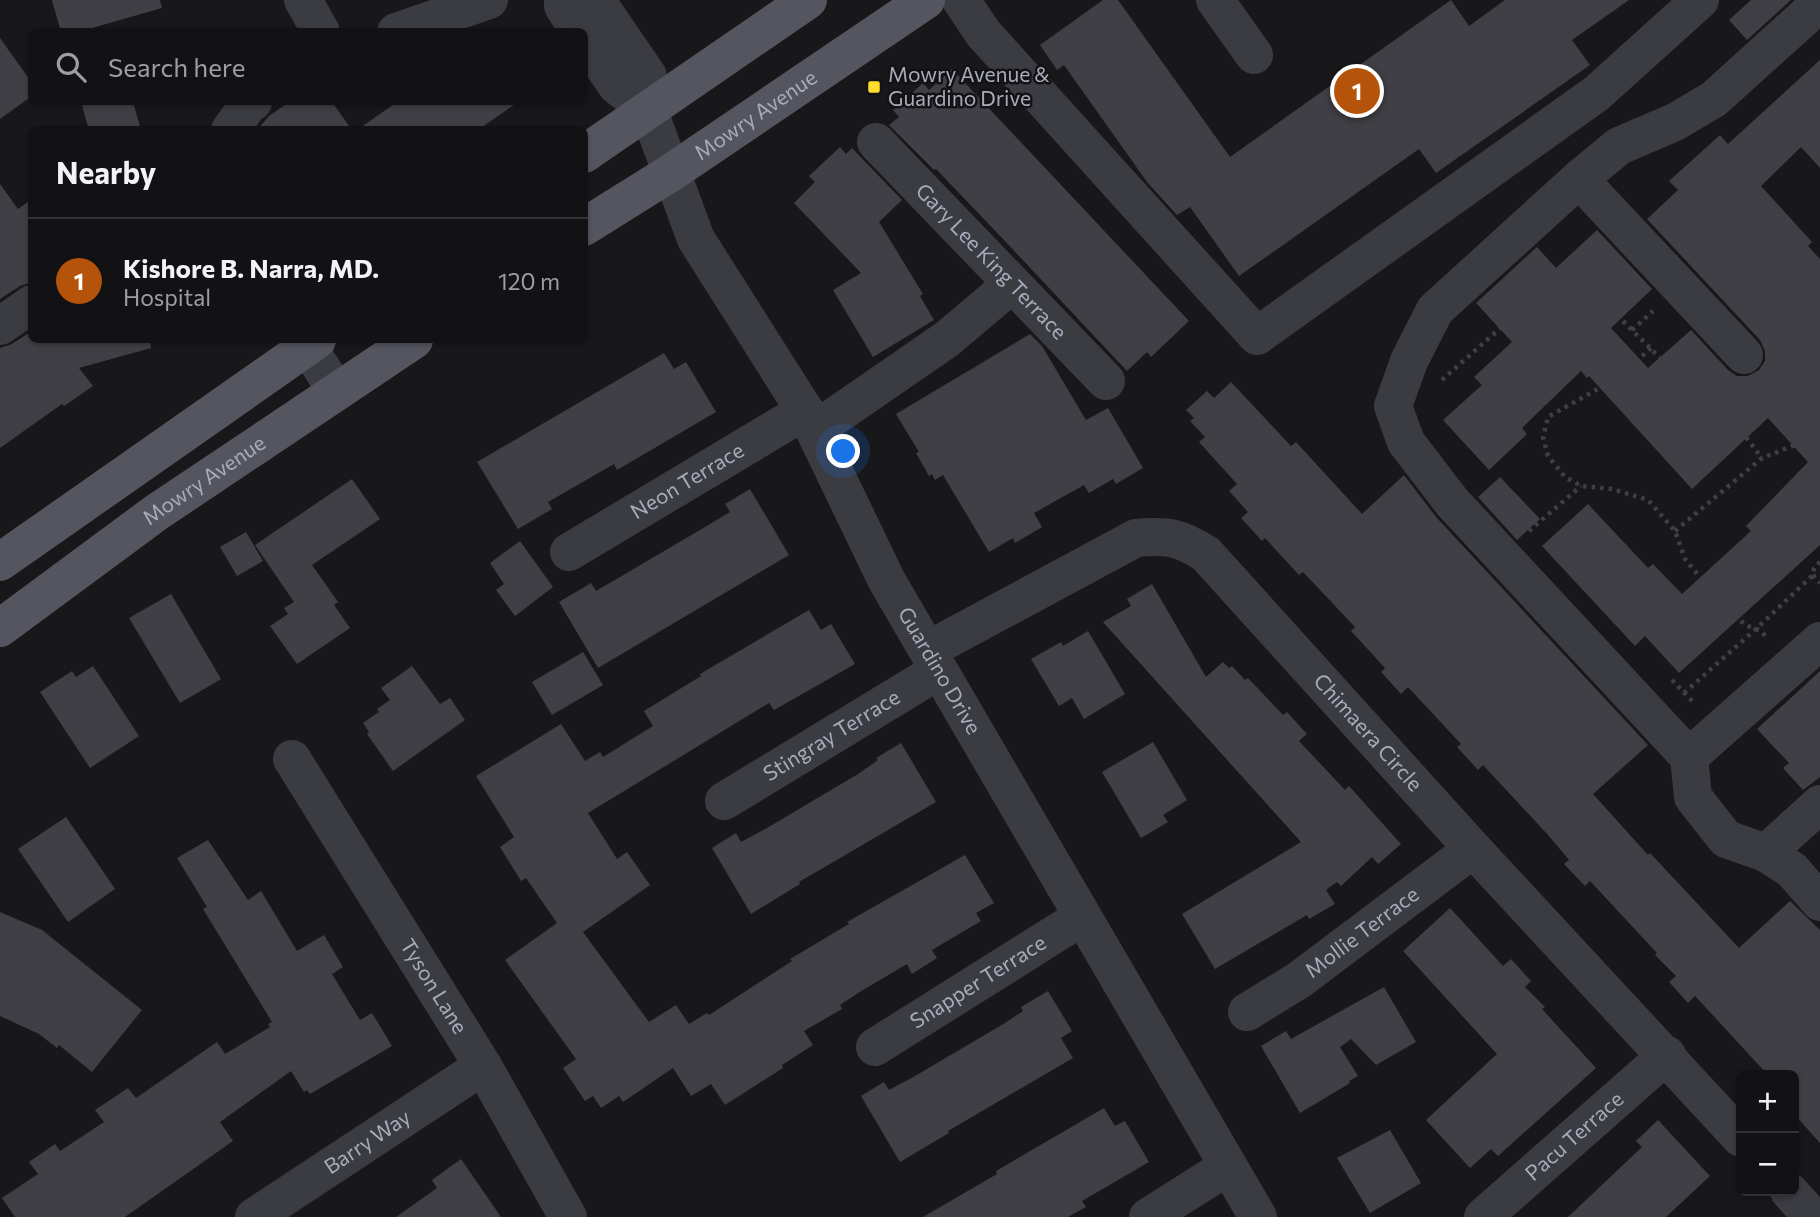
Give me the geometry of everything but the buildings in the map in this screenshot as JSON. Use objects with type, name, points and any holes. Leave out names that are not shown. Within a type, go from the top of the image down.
[{"type":"main road","points":[[588,151],[808,0]]},
{"type":"main road","name":"Mowry Avenue","points":[[588,224],[672,172],[926,0]]},
{"type":"main road","points":[[0,562],[309,343]]},
{"type":"main road","name":"Mowry Avenue","points":[[0,628],[157,512],[409,343]]},
{"type":"street","points":[[303,0],[319,28]]},
{"type":"street","points":[[408,28],[489,0]]},
{"type":"street","points":[[562,0],[577,28]]},
{"type":"street","points":[[596,0],[648,76],[648,109]]},
{"type":"street","points":[[961,0],[983,33],[1257,337],[1597,93],[1700,0]]},
{"type":"street","points":[[1215,0],[1254,55]]},
{"type":"street","points":[[1820,3],[1714,99],[1675,122],[1619,146],[1435,310],[1409,360],[1393,406],[1406,442],[1452,502],[1689,757],[1693,797],[1726,839],[1766,853],[1791,870],[1820,902]]},
{"type":"street","points":[[588,44],[617,86],[648,109]]},
{"type":"street","points":[[233,126],[248,105]]},
{"type":"street","name":"Guardino Drive","points":[[648,109],[696,239],[810,420],[887,582],[1258,1217]]},
{"type":"street","name":"Gary Lee King Terrace","points":[[876,142],[1106,381]]},
{"type":"street","points":[[1579,179],[1746,358]]},
{"type":"street","name":"Neon Terrace","points":[[569,552],[810,420],[947,339],[1012,284]]},
{"type":"street","points":[[0,326],[28,307]]},
{"type":"street","points":[[311,343],[337,391]]},
{"type":"street","name":"Chimaera Circle","points":[[933,660],[1136,538],[1162,536],[1186,541],[1206,554],[1473,849],[1737,1133]]},
{"type":"street","points":[[1689,757],[1807,652]]},
{"type":"street","name":"Stingray Terrace","points":[[724,801],[933,660]]},
{"type":"street","name":"Tyson Lane","points":[[292,759],[483,1066],[568,1217]]},
{"type":"street","points":[[1766,853],[1820,804]]},
{"type":"street","name":"Mollie Terrace","points":[[1247,1012],[1299,981],[1473,849]]},
{"type":"street","name":"Snapper Terrace","points":[[875,1048],[1082,917]]},
{"type":"street","name":"Pacu Terrace","points":[[1483,1217],[1667,1055]]},
{"type":"street","name":"Barry Way","points":[[254,1217],[483,1066]]},
{"type":"street","points":[[1148,1217],[1227,1167]]},
{"type":"street","points":[[1793,1196],[1812,1217]]},
{"type":"path","points":[[1403,377],[1443,381],[1569,267],[1704,402],[1746,358],[1785,324],[1820,314]]},
{"type":"path","points":[[1651,348],[1619,377],[1548,417],[1543,437],[1548,456],[1564,477],[1581,486],[1612,489],[1648,500],[1675,531],[1685,559],[1745,625],[1807,652]]},
{"type":"path","points":[[1713,394],[1762,458]]},
{"type":"path","points":[[1675,531],[1762,458],[1820,435]]},
{"type":"path","points":[[1502,555],[1581,486]]},
{"type":"path","points":[[1684,692],[1813,575],[1814,568],[1820,562]]},
{"type":"path","points":[[1813,575],[1820,583]]},
{"type":"place","name":"Mowry Avenue & Guardino Drive","points":[[874,87]]},
{"type":"place","name":"Kishore B. Narra, MD.","points":[[1357,91]]}]
